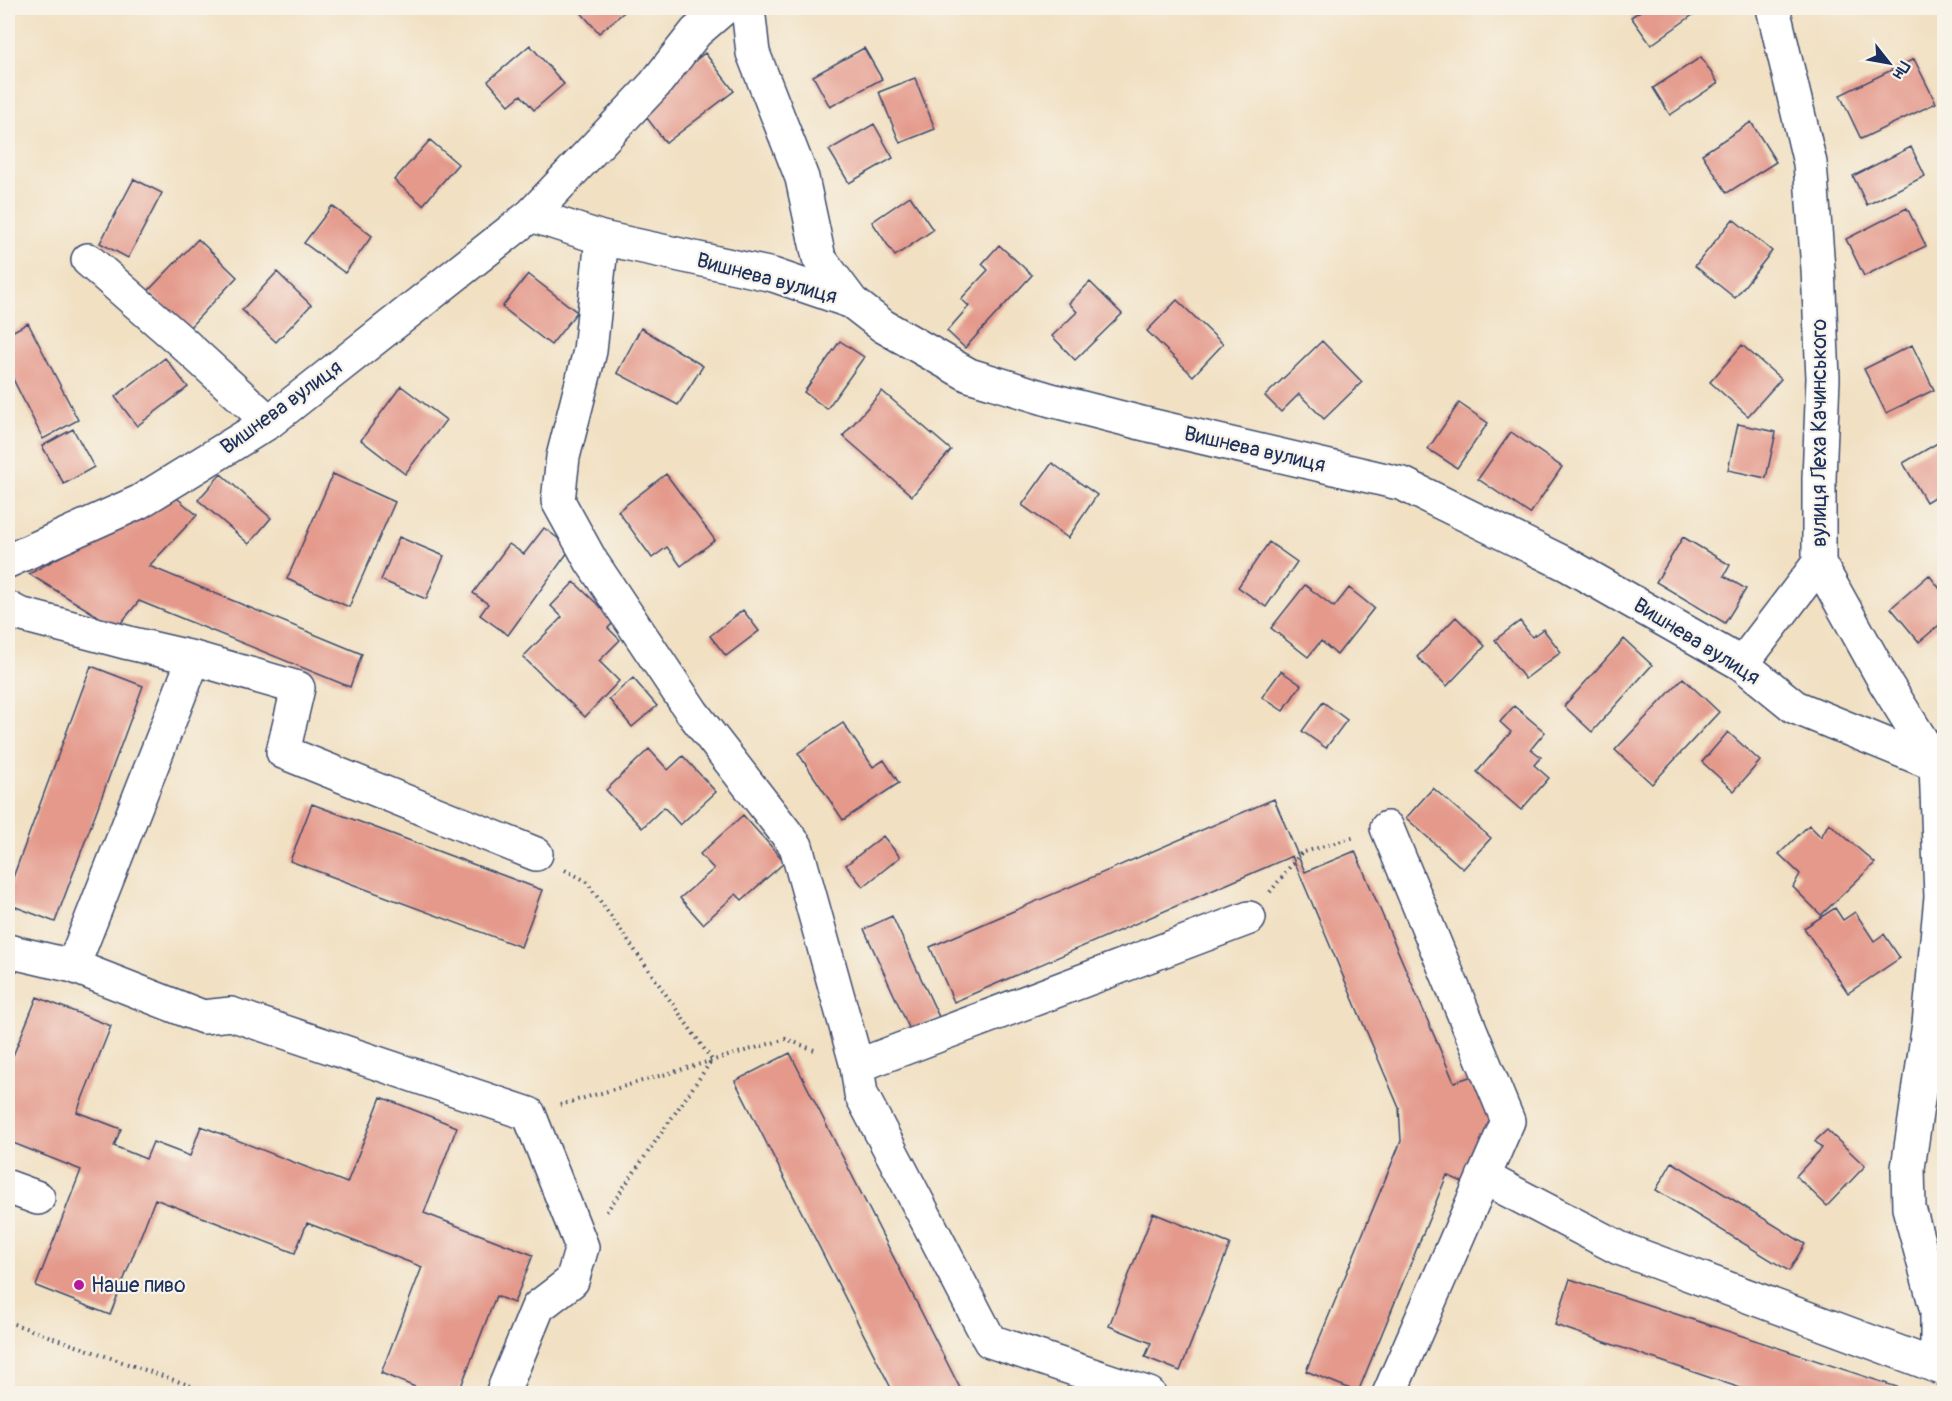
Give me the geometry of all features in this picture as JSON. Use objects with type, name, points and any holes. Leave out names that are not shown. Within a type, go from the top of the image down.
[{"type":"street","name":"Вишнева вулиця","points":[[8,561],[139,502],[269,422],[531,215],[655,84],[696,32],[724,8]]},
{"type":"street","points":[[748,8],[753,53],[802,178],[819,258],[852,302]]},
{"type":"street","name":"вулиця Леха Качинського","points":[[1773,8],[1810,163],[1823,378],[1819,479],[1819,563],[1885,682],[1940,766],[1941,897],[1929,1024],[1908,1168],[1909,1208],[1937,1311],[1941,1368]]},
{"type":"street","name":"Вишнева вулиця","points":[[531,215],[602,238],[773,275],[852,302],[883,326],[969,375],[1051,400],[1145,424],[1403,484],[1568,565],[1742,664],[1795,707],[1940,766]]},
{"type":"street","points":[[602,238],[590,351],[563,457],[558,501],[591,561],[692,712],[796,846],[857,1066],[861,1094],[990,1341],[1149,1394]]},
{"type":"street","points":[[88,260],[269,422]]},
{"type":"street","points":[[1742,664],[1819,563]]},
{"type":"street","points":[[8,608],[19,614],[194,658],[298,688],[283,752],[536,854]]},
{"type":"street","points":[[73,966],[194,658]]},
{"type":"street","points":[[1388,828],[1508,1121],[1389,1394]]},
{"type":"street","points":[[857,1066],[1249,918]]},
{"type":"street","points":[[8,951],[73,966],[203,1017],[231,1014],[529,1114],[582,1247],[572,1281],[538,1306],[502,1394]]},
{"type":"street","points":[[1483,1177],[1619,1248],[1941,1368]]},
{"type":"street","points":[[8,1187],[38,1198]]},
{"type":"path","points":[[1249,918],[1301,853],[1388,828]]},
{"type":"path","points":[[536,854],[586,881],[712,1060]]},
{"type":"path","points":[[529,1114],[786,1039],[857,1066]]},
{"type":"path","points":[[582,1247],[712,1060]]},
{"type":"path","points":[[8,1322],[214,1394]]},
{"type":"building","points":[[577,8],[629,8],[599,33]]},
{"type":"building","points":[[1645,8],[1701,9],[1651,45],[1631,17]]},
{"type":"building","points":[[530,45],[564,84],[534,110],[521,95],[509,105],[488,81]]},
{"type":"building","points":[[864,48],[882,79],[830,107],[813,76]]},
{"type":"building","points":[[705,53],[734,91],[666,143],[637,105]]},
{"type":"building","points":[[1701,57],[1718,83],[1670,115],[1653,88]]},
{"type":"building","points":[[1914,59],[1936,103],[1861,139],[1840,95]]},
{"type":"building","points":[[915,78],[935,129],[900,143],[879,92]]},
{"type":"building","points":[[1751,122],[1776,162],[1727,193],[1702,154]]},
{"type":"building","points":[[874,124],[893,158],[849,183],[829,150]]},
{"type":"building","points":[[430,140],[458,164],[423,205],[394,180]]},
{"type":"building","points":[[1911,147],[1925,176],[1867,205],[1853,176]]},
{"type":"building","points":[[134,179],[162,193],[128,258],[100,243]]},
{"type":"building","points":[[910,196],[933,230],[895,256],[872,222]]},
{"type":"building","points":[[332,206],[372,236],[345,273],[304,243]]},
{"type":"building","points":[[1907,208],[1926,246],[1864,276],[1846,239]]},
{"type":"building","points":[[1733,219],[1772,251],[1735,298],[1695,266]]},
{"type":"building","points":[[198,239],[237,277],[188,329],[148,291]]},
{"type":"building","points":[[999,245],[1032,275],[965,348],[947,331],[969,306],[961,299],[988,270],[982,264]]},
{"type":"building","points":[[277,272],[311,305],[276,342],[242,310]]},
{"type":"building","points":[[528,274],[577,312],[551,345],[502,307]]},
{"type":"building","points":[[1090,282],[1122,314],[1075,360],[1052,336],[1077,312],[1069,303]]},
{"type":"building","points":[[1177,300],[1223,344],[1193,376],[1147,331]]},
{"type":"building","points":[[28,323],[78,420],[43,439],[8,369],[8,334]]},
{"type":"building","points":[[641,328],[703,366],[678,405],[617,373]]},
{"type":"building","points":[[840,341],[864,357],[827,409],[804,392]]},
{"type":"building","points":[[1322,341],[1362,382],[1324,419],[1299,394],[1281,412],[1265,396]]},
{"type":"building","points":[[1742,345],[1781,379],[1748,416],[1710,382]]},
{"type":"building","points":[[1912,345],[1934,390],[1886,413],[1864,369]]},
{"type":"building","points":[[165,358],[188,387],[137,426],[115,397]]},
{"type":"building","points":[[401,386],[446,420],[405,474],[361,440]]},
{"type":"building","points":[[882,391],[951,450],[912,496],[843,436]]},
{"type":"building","points":[[1459,403],[1488,423],[1457,468],[1428,449]]},
{"type":"building","points":[[1738,424],[1776,432],[1766,478],[1728,470]]},
{"type":"building","points":[[73,429],[94,467],[64,484],[42,446]]},
{"type":"building","points":[[1511,432],[1562,467],[1530,514],[1478,479]]},
{"type":"building","points":[[1941,441],[1944,446],[1944,491],[1926,502],[1903,463]]},
{"type":"building","points":[[1052,463],[1097,495],[1068,538],[1022,505]]},
{"type":"building","points":[[221,474],[271,518],[249,544],[198,500]]},
{"type":"building","points":[[333,474],[395,502],[349,607],[287,579]]},
{"type":"building","points":[[666,474],[715,540],[681,566],[667,547],[652,558],[618,511]]},
{"type":"building","points":[[172,494],[197,515],[149,566],[362,654],[350,687],[139,601],[117,628],[29,574]]},
{"type":"building","points":[[544,528],[571,548],[508,635],[480,615],[488,604],[473,593],[509,544],[524,554]]},
{"type":"building","points":[[399,537],[444,556],[426,599],[381,580]]},
{"type":"building","points":[[1683,537],[1730,565],[1724,576],[1746,589],[1725,623],[1656,582]]},
{"type":"building","points":[[1269,542],[1297,562],[1266,607],[1238,587]]},
{"type":"building","points":[[1929,575],[1944,594],[1944,621],[1919,642],[1891,608]]},
{"type":"building","points":[[574,582],[615,621],[608,628],[620,640],[599,661],[619,681],[585,717],[523,657],[562,617],[551,606]]},
{"type":"building","points":[[1305,585],[1334,607],[1349,588],[1374,608],[1337,655],[1321,641],[1308,657],[1271,628]]},
{"type":"building","points":[[743,610],[759,631],[726,656],[710,636]]},
{"type":"building","points":[[1456,617],[1485,646],[1447,686],[1417,657]]},
{"type":"building","points":[[1520,621],[1532,637],[1543,629],[1561,652],[1525,679],[1495,640]]},
{"type":"building","points":[[1624,639],[1652,665],[1592,732],[1564,706]]},
{"type":"building","points":[[91,666],[143,686],[55,922],[8,904],[8,891]]},
{"type":"building","points":[[1281,671],[1301,685],[1283,711],[1262,697]]},
{"type":"building","points":[[633,678],[657,706],[632,727],[609,699]]},
{"type":"building","points":[[1683,678],[1719,712],[1652,784],[1615,750]]},
{"type":"building","points":[[1323,702],[1347,720],[1326,748],[1302,731]]},
{"type":"building","points":[[1514,706],[1545,732],[1531,749],[1541,757],[1534,765],[1549,778],[1521,810],[1477,772],[1511,732],[1500,722]]},
{"type":"building","points":[[843,723],[873,767],[884,760],[899,783],[843,820],[798,753]]},
{"type":"building","points":[[1728,732],[1760,761],[1734,791],[1702,762]]},
{"type":"building","points":[[649,749],[668,770],[683,756],[716,792],[680,825],[664,807],[642,828],[606,790]]},
{"type":"building","points":[[1433,788],[1491,838],[1463,869],[1406,818]]},
{"type":"building","points":[[1274,799],[1305,872],[1355,851],[1454,1082],[1479,1074],[1498,1124],[1471,1186],[1447,1175],[1358,1392],[1306,1371],[1401,1141],[1399,1108],[1292,856],[954,1002],[930,947]]},
{"type":"building","points":[[312,804],[542,890],[521,947],[290,861]]},
{"type":"building","points":[[743,815],[785,862],[742,900],[736,894],[703,924],[680,898],[714,869],[700,854]]},
{"type":"building","points":[[1829,823],[1875,863],[1821,915],[1793,887],[1800,874],[1779,854],[1809,825],[1821,837]]},
{"type":"building","points":[[883,836],[900,857],[863,887],[846,865]]},
{"type":"building","points":[[1835,908],[1843,920],[1855,912],[1874,941],[1884,934],[1900,958],[1848,993],[1804,928]]},
{"type":"building","points":[[892,916],[939,1017],[910,1030],[864,929]]},
{"type":"building","points":[[37,997],[111,1026],[77,1112],[121,1129],[114,1146],[146,1159],[153,1142],[190,1156],[201,1126],[347,1183],[381,1097],[457,1127],[424,1213],[533,1255],[514,1303],[496,1296],[458,1394],[432,1394],[381,1373],[422,1267],[307,1223],[295,1253],[155,1199],[110,1315],[36,1286],[81,1170],[8,1141],[8,1068]]},
{"type":"building","points":[[790,1053],[962,1392],[960,1394],[894,1394],[735,1081]]},
{"type":"building","points":[[1944,1067],[1944,1095],[1932,1074]]},
{"type":"building","points":[[1827,1130],[1865,1166],[1827,1206],[1796,1176],[1822,1148],[1815,1141]]},
{"type":"building","points":[[1672,1162],[1805,1244],[1789,1271],[1656,1190]]},
{"type":"building","points":[[1153,1213],[1230,1244],[1180,1371],[1145,1357],[1151,1343],[1109,1326]]},
{"type":"building","points":[[1570,1279],[1915,1394],[1758,1394],[1555,1325]]},
{"type":"place","name":"Наше пиво","points":[[79,1285]]}]
